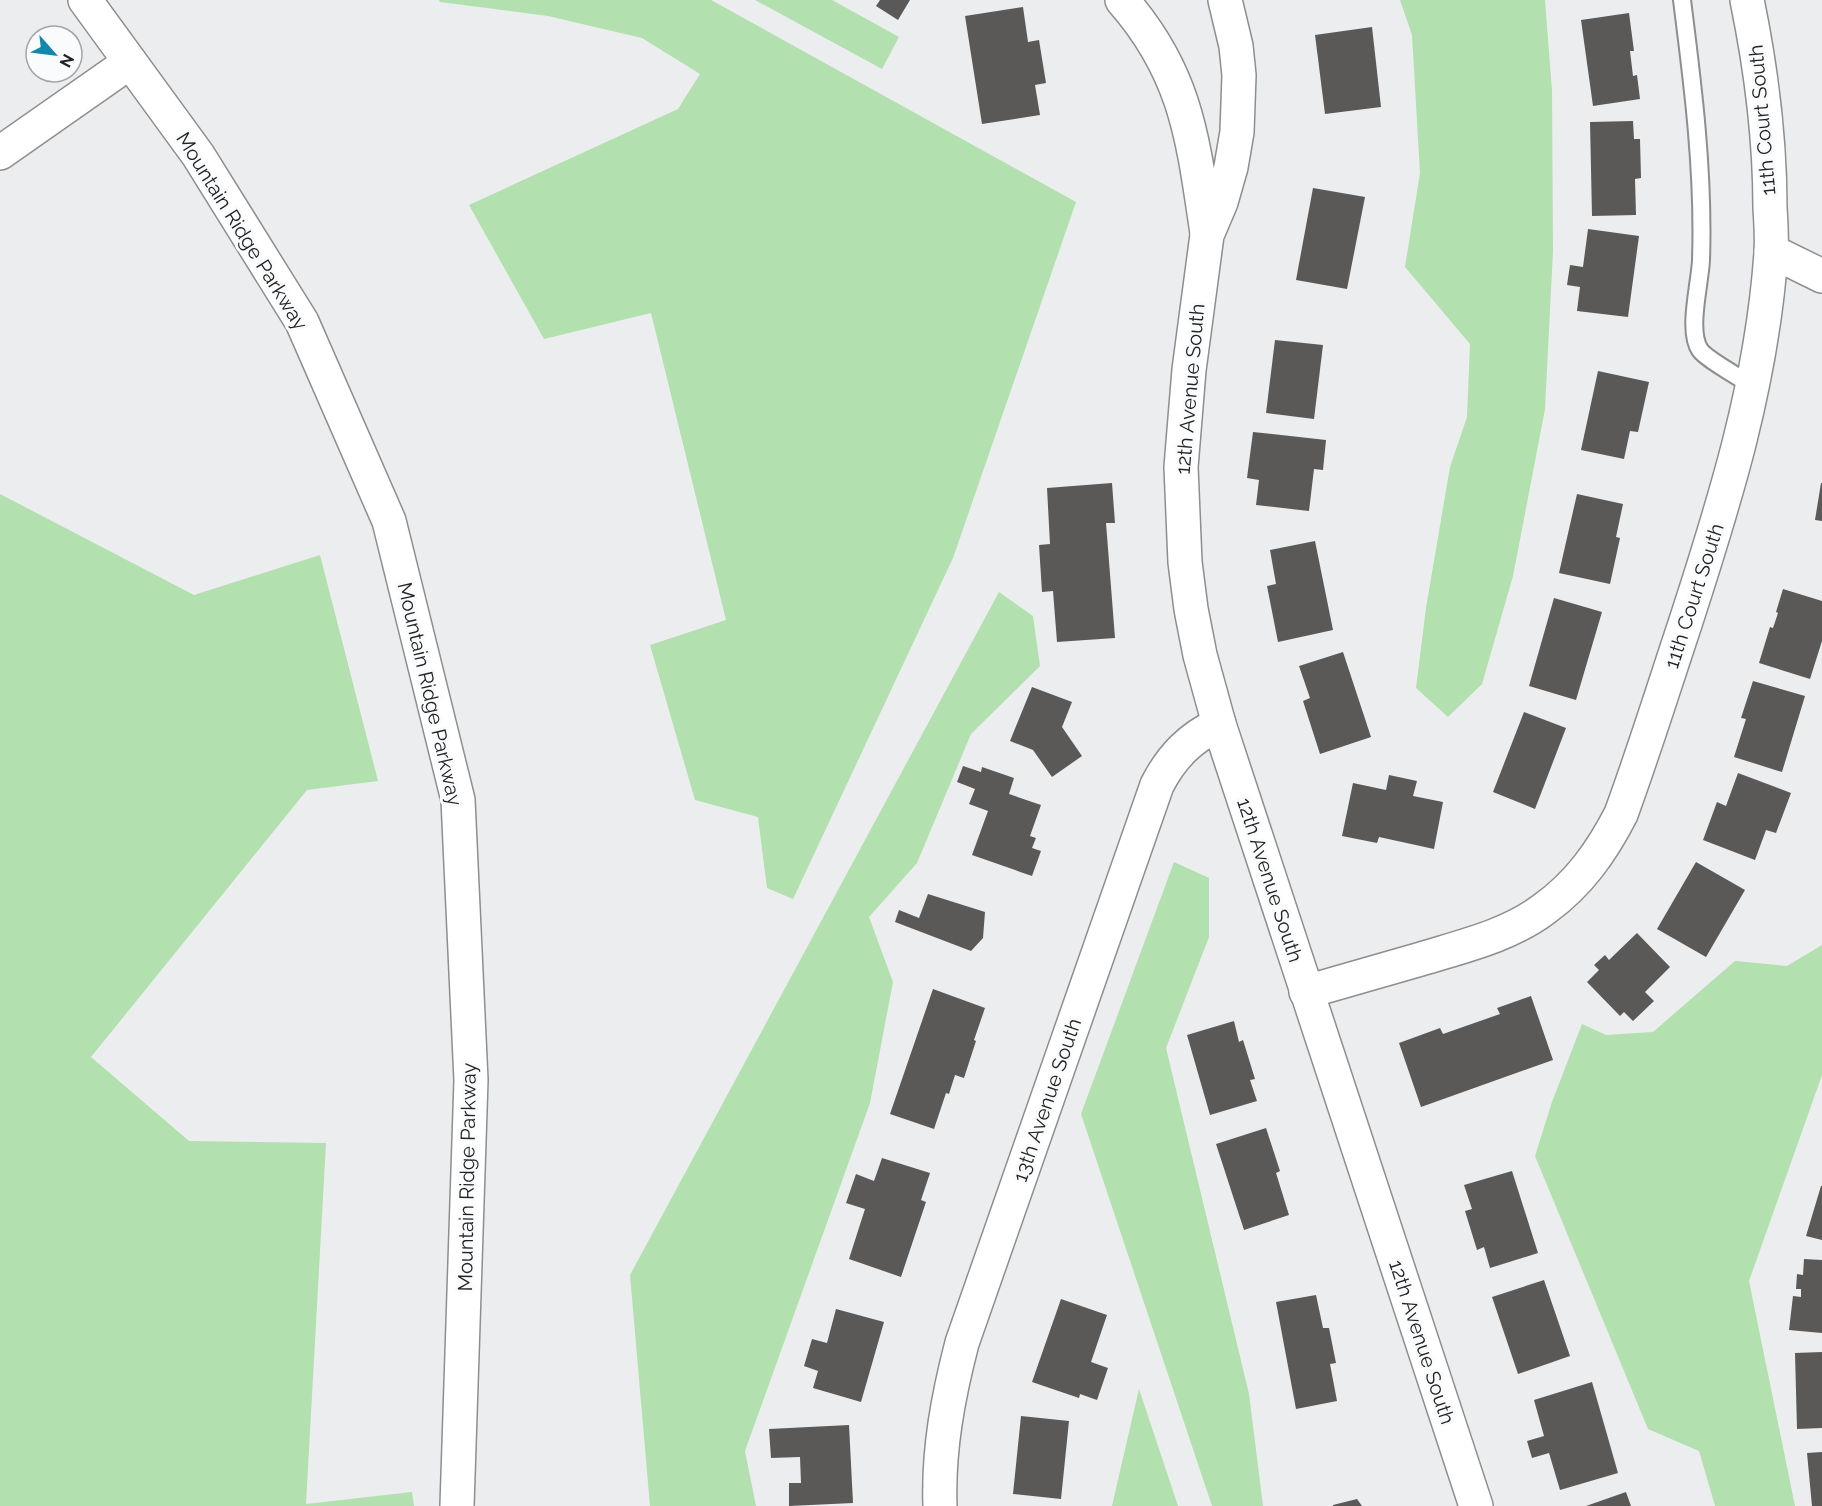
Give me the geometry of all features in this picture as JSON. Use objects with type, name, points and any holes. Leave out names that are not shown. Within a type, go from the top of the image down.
[{"type":"street","name":"Mountain Ridge Parkway","points":[[85,0],[198,155],[302,322],[389,521],[458,800],[471,1080],[457,1506]]},
{"type":"street","name":"12th Avenue South","points":[[1122,0],[1138,18],[1158,49],[1174,79],[1186,111],[1194,144],[1208,235]]},
{"type":"street","name":"12th Avenue South","points":[[1225,0],[1236,46],[1239,104],[1231,167],[1208,235],[1184,418],[1181,486],[1185,562],[1191,609],[1200,655],[1219,724],[1476,1506]]},
{"type":"street","name":"11th Court South","points":[[1306,992],[1494,936],[1543,910],[1565,892],[1587,869],[1622,814],[1715,533],[1736,460],[1753,386],[1764,319],[1771,251],[1770,180],[1765,108],[1747,0]]},
{"type":"street","points":[[0,153],[130,62]]},
{"type":"street","points":[[1771,251],[1822,276]]},
{"type":"street","name":"13th Avenue South","points":[[940,1506],[940,1466],[944,1424],[951,1384],[962,1343],[1157,785],[1167,766],[1191,739],[1219,724]]},
{"type":"lane","points":[[1682,0],[1700,168],[1701,261],[1694,336],[1701,352],[1753,386]]},
{"type":"green space","points":[[439,0],[711,0],[1076,202],[953,558],[793,899],[767,888],[758,817],[695,800],[650,645],[726,620],[651,313],[544,339],[469,205],[678,109],[700,74],[642,38],[548,16],[440,2]]},
{"type":"green space","points":[[755,0],[832,0],[899,37],[882,69]]},
{"type":"green space","points":[[1400,0],[1545,0],[1552,91],[1553,251],[1545,409],[1513,576],[1482,684],[1448,717],[1416,688],[1426,608],[1450,467],[1467,417],[1470,344],[1405,267],[1420,173],[1412,35]]},
{"type":"green space","points":[[0,494],[194,595],[320,555],[378,781],[307,790],[91,1057],[189,1141],[326,1143],[306,1504],[412,1492],[414,1506],[0,1506]]},
{"type":"green space","points":[[999,592],[1033,616],[1040,666],[971,734],[917,863],[869,917],[893,982],[870,1103],[745,1451],[756,1506],[650,1506],[630,1275]]},
{"type":"green space","points":[[1174,862],[1209,878],[1209,937],[1166,1048],[1249,1394],[1263,1506],[1212,1506],[1081,1114]]},
{"type":"green space","points":[[1822,945],[1822,1075],[1749,1281],[1795,1506],[1715,1506],[1699,1451],[1648,1429],[1535,1156],[1552,1102],[1582,1024],[1606,1035],[1653,1032],[1735,961],[1787,966]]},
{"type":"green space","points":[[1139,1389],[1178,1506],[1112,1506]]},
{"type":"building","points":[[880,0],[910,0],[898,20],[876,6]]},
{"type":"building","points":[[1023,7],[1028,42],[1039,40],[1046,83],[1035,85],[1040,115],[982,124],[965,16]]},
{"type":"building","points":[[1629,13],[1634,51],[1630,51],[1633,76],[1637,75],[1640,99],[1593,106],[1581,20]]},
{"type":"building","points":[[1372,27],[1381,107],[1325,114],[1315,35]]},
{"type":"building","points":[[1633,121],[1634,139],[1640,139],[1641,178],[1635,179],[1636,215],[1592,216],[1590,122]]},
{"type":"building","points":[[1313,188],[1365,197],[1347,289],[1296,280]]},
{"type":"building","points":[[1588,229],[1639,236],[1628,317],[1577,311],[1580,287],[1567,285],[1570,265],[1583,267]]},
{"type":"building","points":[[1275,340],[1323,345],[1314,419],[1266,413]]},
{"type":"building","points":[[1598,371],[1649,382],[1638,432],[1630,431],[1624,459],[1581,450]]},
{"type":"building","points":[[1253,432],[1326,440],[1323,470],[1314,469],[1309,511],[1256,505],[1259,480],[1247,478]]},
{"type":"building","points":[[1112,483],[1115,523],[1106,523],[1115,638],[1057,642],[1053,591],[1042,592],[1039,545],[1050,544],[1047,488]]},
{"type":"building","points":[[1822,483],[1822,521],[1815,520]]},
{"type":"building","points":[[1577,494],[1623,504],[1616,537],[1620,538],[1610,584],[1559,573]]},
{"type":"building","points":[[1315,541],[1333,630],[1278,642],[1267,586],[1276,584],[1270,550]]},
{"type":"building","points":[[1783,589],[1822,601],[1822,641],[1810,679],[1759,663],[1770,627],[1773,628],[1778,613],[1776,612]]},
{"type":"building","points":[[1554,598],[1602,612],[1576,700],[1529,686]]},
{"type":"building","points":[[1343,652],[1371,737],[1320,754],[1303,701],[1310,698],[1299,666]]},
{"type":"building","points":[[1753,681],[1805,696],[1782,772],[1734,757],[1746,719],[1741,718]]},
{"type":"building","points":[[1032,687],[1072,702],[1062,727],[1082,756],[1052,777],[1033,750],[1010,741]]},
{"type":"building","points":[[1524,712],[1566,728],[1535,809],[1493,792]]},
{"type":"building","points":[[963,766],[981,772],[982,767],[1014,778],[1009,794],[1041,805],[1030,836],[1036,838],[1032,848],[1041,851],[1032,876],[972,855],[988,811],[969,804],[975,789],[957,782]]},
{"type":"building","points":[[1738,773],[1791,793],[1776,833],[1766,830],[1755,860],[1703,840],[1717,802],[1726,806]]},
{"type":"building","points":[[1389,775],[1417,781],[1413,796],[1443,802],[1434,849],[1379,837],[1377,843],[1342,836],[1353,783],[1386,790]]},
{"type":"building","points":[[1696,862],[1745,890],[1706,957],[1657,929]]},
{"type":"building","points":[[928,894],[985,912],[983,938],[971,951],[895,922],[899,910],[919,918]]},
{"type":"building","points":[[1637,933],[1670,967],[1645,992],[1654,1001],[1633,1021],[1624,1012],[1620,1016],[1587,982],[1599,970],[1594,965],[1605,955],[1609,960]]},
{"type":"building","points":[[933,989],[985,1008],[964,1078],[955,1075],[949,1094],[946,1093],[934,1129],[890,1114]]},
{"type":"building","points":[[1531,996],[1553,1060],[1421,1107],[1399,1043],[1440,1028],[1443,1034],[1500,1014],[1497,1008]]},
{"type":"building","points":[[1234,1021],[1239,1042],[1243,1040],[1255,1079],[1250,1080],[1257,1101],[1210,1115],[1187,1035]]},
{"type":"building","points":[[1266,1128],[1280,1171],[1276,1173],[1289,1215],[1244,1230],[1216,1144]]},
{"type":"building","points":[[882,1158],[930,1173],[921,1200],[926,1202],[901,1277],[849,1259],[865,1209],[846,1203],[856,1174],[874,1181]]},
{"type":"building","points":[[1512,1171],[1538,1253],[1490,1268],[1484,1247],[1477,1250],[1465,1211],[1472,1209],[1464,1185]]},
{"type":"building","points":[[1822,1186],[1822,1240],[1806,1236]]},
{"type":"building","points":[[1804,1259],[1822,1260],[1822,1333],[1789,1330],[1793,1296],[1801,1297],[1801,1289],[1796,1289],[1797,1274],[1803,1275]]},
{"type":"building","points":[[1544,1280],[1570,1356],[1518,1374],[1492,1297]]},
{"type":"building","points":[[1316,1295],[1323,1328],[1329,1328],[1336,1363],[1330,1364],[1337,1401],[1296,1409],[1276,1302]]},
{"type":"building","points":[[1061,1299],[1107,1315],[1091,1362],[1108,1368],[1097,1400],[1080,1394],[1079,1398],[1032,1382]]},
{"type":"building","points":[[836,1309],[884,1322],[861,1402],[813,1388],[818,1371],[804,1366],[812,1339],[827,1343]]},
{"type":"building","points":[[1822,1352],[1822,1428],[1797,1429],[1795,1353]]},
{"type":"building","points":[[1592,1382],[1618,1473],[1560,1490],[1549,1453],[1532,1458],[1527,1441],[1544,1436],[1534,1400]]},
{"type":"building","points":[[1021,1416],[1069,1421],[1061,1499],[1013,1494]]},
{"type":"building","points":[[849,1425],[853,1503],[789,1506],[789,1483],[801,1483],[800,1457],[771,1458],[769,1429]]},
{"type":"building","points":[[1822,1452],[1822,1506],[1812,1506],[1807,1453]]},
{"type":"building","points":[[1626,1492],[1631,1506],[1586,1506]]},
{"type":"building","points":[[1357,1499],[1362,1506],[1333,1506],[1333,1505]]}]
